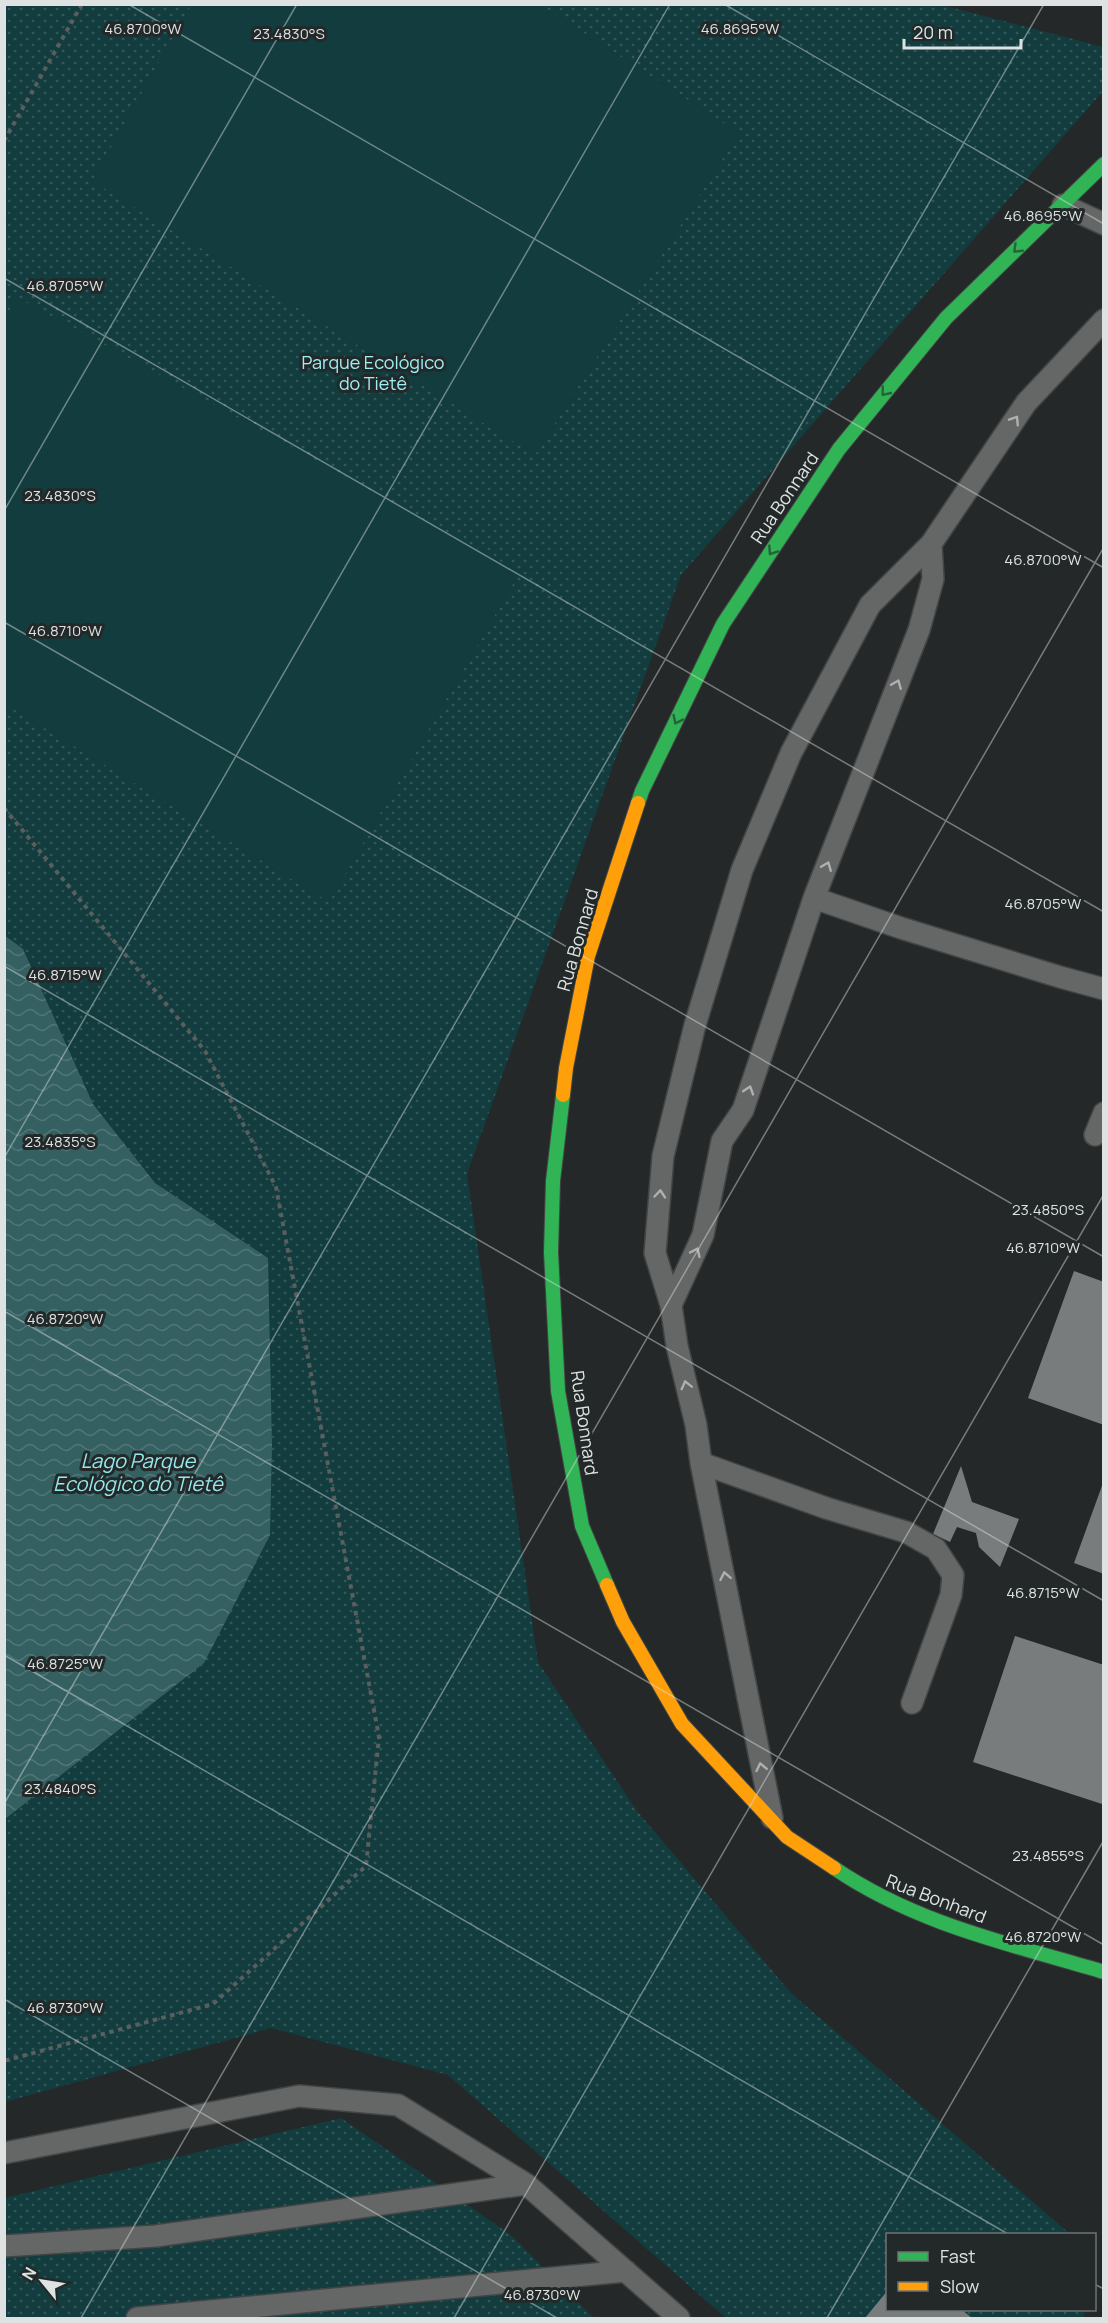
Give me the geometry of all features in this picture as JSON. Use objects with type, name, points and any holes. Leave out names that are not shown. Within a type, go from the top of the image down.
[{"type":"street","name":"Rua Bonnard","points":[[773,1825],[682,1724],[623,1622],[582,1526],[558,1391],[551,1252],[553,1181],[566,1068],[588,956],[642,791],[723,624],[839,448],[946,318],[1104,164]]},
{"type":"street","name":"Rua Bonhard","points":[[773,1825],[802,1850],[866,1890],[944,1925],[1104,1972]]},
{"type":"lane","points":[[1063,205],[1104,224]]},
{"type":"lane","points":[[773,1825],[701,1463],[696,1425],[677,1346],[671,1305],[655,1252],[663,1156],[696,1025],[742,870],[791,753],[870,605],[931,544],[1026,403],[1104,320]]},
{"type":"lane","points":[[671,1305],[704,1235],[722,1141],[743,1110],[814,898],[919,630],[933,579],[931,544]]},
{"type":"lane","points":[[814,898],[901,928],[1104,989]]},
{"type":"lane","points":[[1095,1136],[1104,1113]]},
{"type":"lane","points":[[701,1463],[826,1508],[906,1532],[936,1549],[953,1575],[951,1595],[912,1703]]},
{"type":"lane","points":[[4,2153],[299,2097],[398,2105],[526,2184],[679,2319]]},
{"type":"lane","points":[[4,2246],[156,2236],[526,2184]]},
{"type":"lane","points":[[137,2319],[626,2271]]},
{"type":"path","points":[[4,141],[82,4]]},
{"type":"path","points":[[4,808],[205,1051],[276,1187],[379,1737],[366,1866],[213,2004],[4,2061]]},
{"type":"green space","name":"Parque Ecológico do Tietê","points":[[938,4],[1103,47],[1103,91],[681,575],[467,1174],[538,1662],[637,1811],[791,1993],[1069,2233],[886,2233],[886,2311],[1085,2311],[1083,2318],[726,2318],[448,2075],[271,2028],[5,2102],[5,5]]},
{"type":"green space","points":[[191,5],[541,5],[739,133],[535,455],[92,181]]},
{"type":"green space","points":[[17,297],[520,572],[329,902],[5,704],[4,319]]},
{"type":"green space","points":[[341,2118],[511,2235],[594,2318],[5,2318],[4,2198]]},
{"type":"water","name":"Lago Parque Ecológico do Tietê","points":[[4,935],[23,949],[93,1104],[155,1183],[268,1258],[272,1445],[270,1535],[204,1663],[5,1819]]},
{"type":"building","points":[[1074,1271],[1104,1282],[1104,1425],[1028,1398]]},
{"type":"building","points":[[961,1466],[972,1502],[1019,1519],[1000,1567],[979,1547],[976,1533],[957,1527],[950,1542],[933,1534]]},
{"type":"building","points":[[1104,1483],[1104,1574],[1074,1563]]},
{"type":"building","points":[[1015,1636],[1104,1665],[1104,1798],[1102,1804],[973,1762]]},
{"type":"building","points":[[886,2292],[886,2311],[963,2311],[972,2318],[865,2318]]},
{"type":"traffic: fast","points":[[638,803],[723,624],[839,449],[946,318],[1104,164]]},
{"type":"traffic: fast","points":[[563,1095],[553,1181],[551,1252],[558,1391],[582,1526],[607,1585]]},
{"type":"traffic: fast","points":[[834,1868],[865,1887],[931,1918],[999,1942],[1104,1972]]},
{"type":"traffic: slow","points":[[563,1095],[566,1068],[588,956],[638,803]]},
{"type":"traffic: slow","points":[[607,1585],[623,1622],[682,1724],[787,1837],[834,1868]]}]
